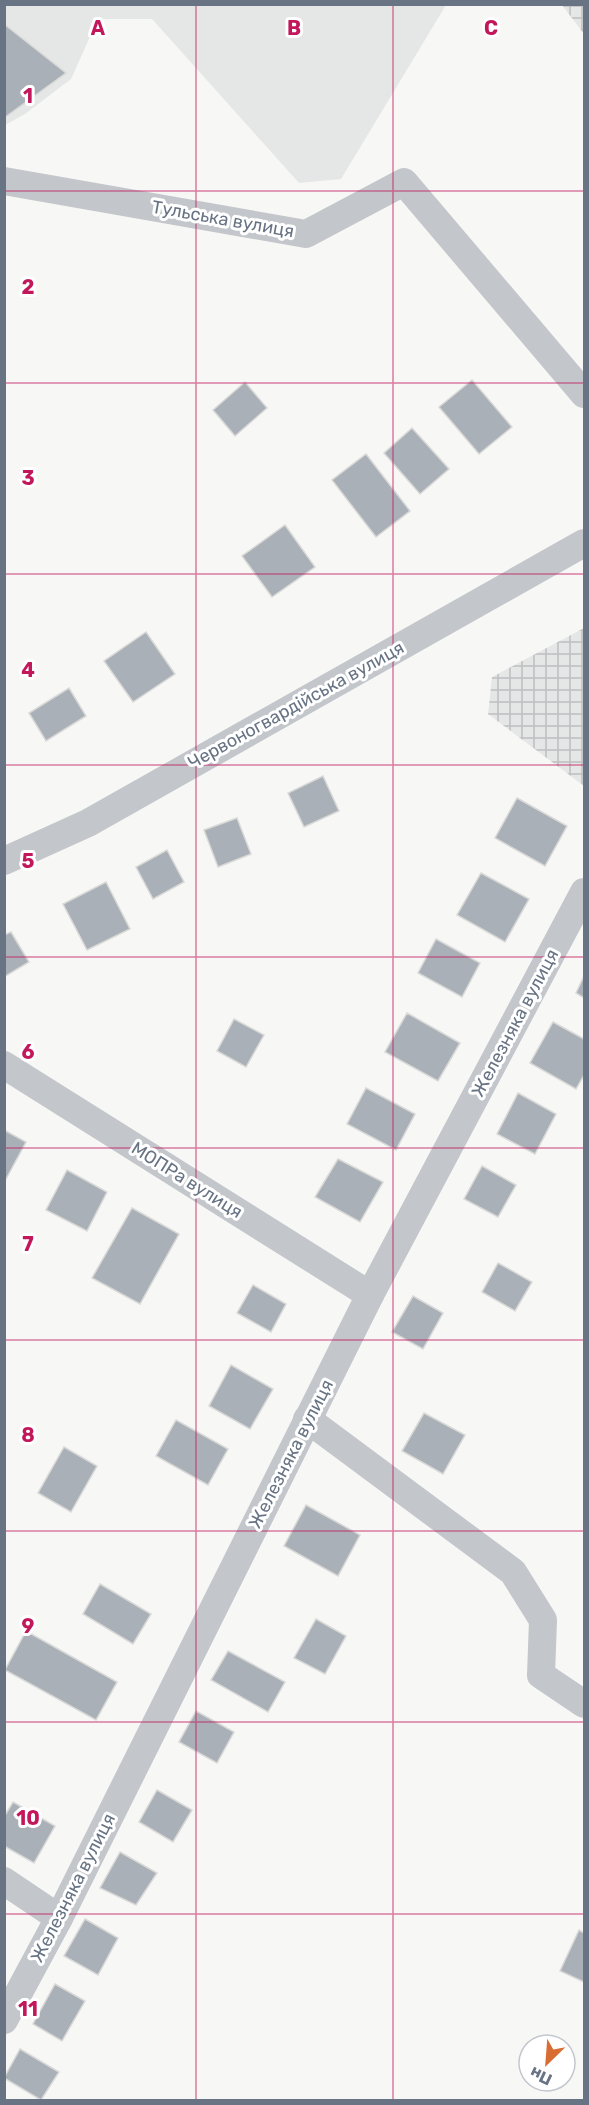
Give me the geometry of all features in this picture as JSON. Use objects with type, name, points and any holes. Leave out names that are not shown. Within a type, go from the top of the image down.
[{"type":"street","name":"Тульська вулиця","points":[[4,181],[306,234],[404,182],[585,394]]},
{"type":"street","name":"Червоногвардійська вулиця","points":[[4,861],[88,823],[585,543]]},
{"type":"street","name":"Железняка вулиця","points":[[4,2020],[59,1918],[370,1295],[585,892]]},
{"type":"street","name":"МОПРа вулиця","points":[[4,1065],[370,1295]]},
{"type":"street","points":[[307,1419],[513,1572],[543,1620],[542,1675],[585,1704]]},
{"type":"street","points":[[4,1881],[59,1918]]},
{"type":"shaded area","points":[[5,5],[446,5],[341,179],[299,183],[152,19],[98,19],[71,79],[25,114],[5,125]]},
{"type":"shaded area","points":[[562,5],[584,5],[584,34]]},
{"type":"shaded area","points":[[584,628],[584,786],[488,714],[492,677]]},
{"type":"building","points":[[4,24],[66,73],[4,118]]},
{"type":"building","points":[[472,380],[512,427],[479,454],[439,407]]},
{"type":"building","points":[[245,382],[267,408],[235,436],[213,410]]},
{"type":"building","points":[[412,428],[449,469],[420,494],[384,453]]},
{"type":"building","points":[[366,454],[410,511],[376,537],[332,480]]},
{"type":"building","points":[[285,525],[315,567],[272,597],[242,556]]},
{"type":"building","points":[[146,632],[175,674],[133,702],[104,661]]},
{"type":"building","points":[[69,688],[86,716],[46,741],[29,713]]},
{"type":"building","points":[[323,776],[339,811],[304,827],[288,793]]},
{"type":"building","points":[[517,798],[567,826],[545,866],[495,838]]},
{"type":"building","points":[[237,818],[251,854],[218,867],[204,830]]},
{"type":"building","points":[[167,850],[184,882],[153,899],[136,867]]},
{"type":"building","points":[[481,873],[529,899],[505,942],[457,915]]},
{"type":"building","points":[[106,882],[130,929],[87,950],[63,904]]},
{"type":"building","points":[[11,932],[29,962],[4,977],[4,935]]},
{"type":"building","points":[[436,939],[480,963],[462,997],[418,973]]},
{"type":"building","points":[[584,976],[584,998],[576,993]]},
{"type":"building","points":[[407,1013],[460,1043],[438,1081],[385,1052]]},
{"type":"building","points":[[234,1019],[264,1035],[246,1067],[217,1051]]},
{"type":"building","points":[[553,1022],[584,1039],[584,1075],[576,1089],[530,1063]]},
{"type":"building","points":[[366,1088],[415,1114],[396,1150],[347,1124]]},
{"type":"building","points":[[518,1093],[556,1114],[535,1154],[497,1134]]},
{"type":"building","points":[[4,1130],[26,1142],[6,1179],[4,1178]]},
{"type":"building","points":[[338,1159],[383,1182],[360,1222],[315,1197]]},
{"type":"building","points":[[482,1166],[516,1185],[498,1217],[464,1199]]},
{"type":"building","points":[[67,1170],[107,1192],[87,1231],[46,1210]]},
{"type":"building","points":[[132,1208],[179,1234],[140,1304],[92,1278]]},
{"type":"building","points":[[498,1263],[532,1282],[515,1311],[482,1292]]},
{"type":"building","points":[[253,1285],[286,1304],[271,1332],[237,1313]]},
{"type":"building","points":[[413,1296],[443,1313],[423,1349],[392,1332]]},
{"type":"building","points":[[231,1365],[273,1389],[250,1429],[209,1406]]},
{"type":"building","points":[[424,1413],[465,1435],[443,1474],[402,1451]]},
{"type":"building","points":[[176,1420],[228,1449],[208,1485],[156,1456]]},
{"type":"building","points":[[64,1447],[97,1466],[71,1512],[38,1493]]},
{"type":"building","points":[[306,1505],[360,1535],[338,1576],[284,1546]]},
{"type":"building","points":[[100,1584],[151,1614],[133,1644],[83,1614]]},
{"type":"building","points":[[316,1619],[346,1636],[325,1674],[294,1658]]},
{"type":"building","points":[[26,1631],[117,1682],[96,1720],[5,1670]]},
{"type":"building","points":[[228,1651],[285,1682],[268,1712],[211,1680]]},
{"type":"building","points":[[196,1711],[234,1732],[217,1763],[179,1742]]},
{"type":"building","points":[[157,1790],[192,1810],[173,1842],[139,1822]]},
{"type":"building","points":[[13,1802],[55,1826],[34,1863],[4,1846],[4,1817]]},
{"type":"building","points":[[120,1852],[157,1873],[136,1905],[100,1888]]},
{"type":"building","points":[[85,1919],[118,1938],[98,1975],[64,1956]]},
{"type":"building","points":[[579,1930],[584,1933],[584,1982],[560,1971]]},
{"type":"building","points":[[55,1984],[85,2001],[62,2041],[33,2024]]},
{"type":"building","points":[[20,2049],[59,2072],[41,2100],[4,2078]]}]
